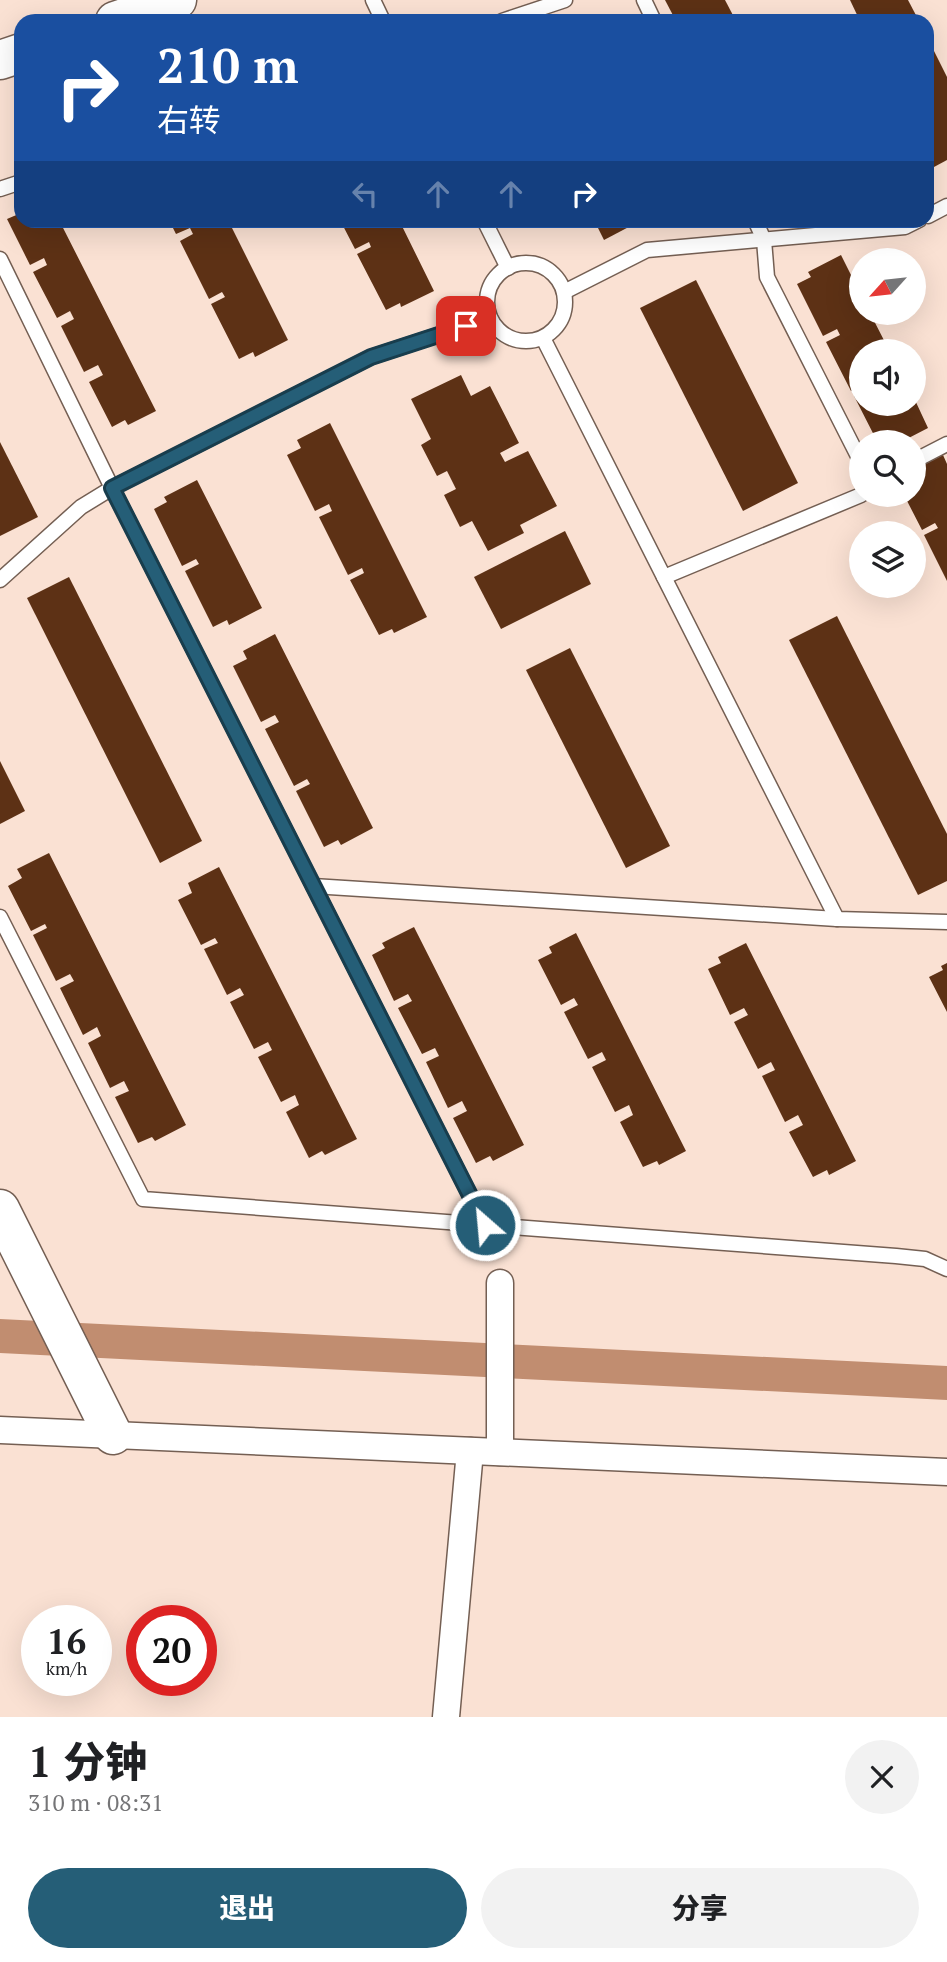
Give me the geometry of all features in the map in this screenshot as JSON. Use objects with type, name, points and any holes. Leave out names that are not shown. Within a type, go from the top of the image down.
[{"type":"main road","points":[[136,14],[177,0]]},
{"type":"main road","points":[[0,1209],[113,1435]]},
{"type":"street","points":[[500,1283],[500,1452]]},
{"type":"street","points":[[0,1430],[947,1472]]},
{"type":"street","points":[[446,1717],[470,1451]]},
{"type":"lane","points":[[523,14],[565,0]]},
{"type":"lane","points":[[488,228],[508,268]]},
{"type":"lane","points":[[759,228],[764,240],[767,276],[849,438]]},
{"type":"lane","points":[[564,292],[647,250],[894,228]]},
{"type":"lane","points":[[0,259],[112,488],[485,1225]]},
{"type":"lane","points":[[528,263],[551,272],[564,292],[563,316],[557,327],[543,338],[524,342],[512,340],[501,333],[490,318],[487,300],[489,288],[495,277],[516,264],[528,263]]},
{"type":"lane","points":[[0,580],[81,508],[112,488],[371,357],[490,318]]},
{"type":"lane","points":[[543,338],[837,919]]},
{"type":"lane","points":[[926,455],[947,444]]},
{"type":"lane","points":[[664,577],[849,500]]},
{"type":"lane","points":[[313,886],[837,919],[947,922]]},
{"type":"lane","points":[[0,917],[143,1199],[896,1256],[925,1259],[947,1269]]},
{"type":"shaded area","points":[[0,1319],[947,1366],[947,1400],[0,1353]]},
{"type":"building","points":[[665,0],[725,0],[732,14],[672,14]]},
{"type":"building","points":[[850,0],[908,0],[915,14],[857,14]]},
{"type":"building","points":[[934,51],[947,77],[947,160],[934,167]]},
{"type":"building","points":[[14,216],[14,228],[63,228],[156,411],[128,425],[125,420],[112,427],[89,382],[103,375],[98,365],[84,372],[61,326],[74,319],[70,311],[57,318],[33,272],[47,265],[44,258],[30,265],[7,219]]},
{"type":"building","points":[[173,228],[190,228],[176,234]]},
{"type":"building","points":[[190,228],[232,228],[288,340],[255,357],[253,352],[239,359],[211,304],[225,297],[222,292],[209,299],[180,241],[193,234]]},
{"type":"building","points":[[344,228],[403,228],[434,291],[401,307],[400,303],[386,310],[357,254],[371,247],[369,242],[355,249]]},
{"type":"building","points":[[598,228],[627,228],[604,240]]},
{"type":"building","points":[[841,255],[849,271],[849,326],[877,326],[883,339],[849,339],[849,387],[826,342],[840,335],[837,329],[823,336],[797,284],[811,277],[808,272]]},
{"type":"building","points":[[696,280],[798,483],[743,511],[640,308]]},
{"type":"building","points":[[461,375],[471,396],[490,386],[519,443],[500,453],[505,462],[528,451],[557,506],[520,525],[524,533],[488,551],[472,521],[460,527],[444,495],[456,489],[447,471],[437,476],[421,445],[431,439],[411,399]]},
{"type":"building","points":[[864,416],[922,416],[928,428],[924,430],[871,430]]},
{"type":"building","points":[[330,423],[427,617],[394,633],[392,629],[379,635],[350,580],[364,573],[362,568],[348,575],[319,517],[332,511],[329,504],[315,511],[287,455],[301,448],[297,440]]},
{"type":"building","points":[[0,442],[38,517],[0,536]]},
{"type":"building","points":[[943,455],[947,464],[947,581],[926,539],[926,534],[938,528],[935,523],[926,528],[926,521],[917,521],[910,507],[926,507],[926,464]]},
{"type":"building","points":[[197,480],[262,608],[229,625],[227,620],[213,627],[185,571],[199,564],[196,559],[182,566],[154,509],[167,502],[164,497]]},
{"type":"building","points":[[565,531],[591,584],[501,629],[474,577]]},
{"type":"building","points":[[69,577],[202,841],[160,863],[27,598]]},
{"type":"building","points":[[837,616],[947,834],[947,881],[918,895],[789,640]]},
{"type":"building","points":[[275,634],[373,828],[341,845],[338,840],[324,847],[296,791],[310,784],[307,779],[294,786],[265,729],[279,722],[275,715],[261,722],[233,666],[247,659],[243,651]]},
{"type":"building","points":[[570,648],[670,846],[626,868],[526,670]]},
{"type":"building","points":[[0,761],[25,811],[0,824]]},
{"type":"building","points":[[49,853],[186,1125],[155,1141],[152,1137],[138,1143],[115,1097],[129,1091],[124,1081],[110,1088],[88,1043],[101,1036],[97,1027],[83,1035],[60,988],[74,981],[70,974],[56,981],[33,935],[47,928],[45,924],[31,931],[8,886],[22,878],[17,869]]},
{"type":"building","points":[[219,867],[357,1139],[325,1155],[322,1151],[309,1158],[286,1112],[299,1105],[295,1095],[281,1102],[258,1057],[272,1050],[268,1042],[254,1049],[230,1002],[244,995],[240,988],[227,995],[204,949],[218,943],[215,938],[201,945],[178,900],[192,893],[188,883]]},
{"type":"building","points":[[414,927],[524,1145],[493,1161],[490,1156],[476,1163],[453,1118],[467,1111],[462,1101],[448,1108],[426,1062],[439,1056],[435,1048],[422,1054],[398,1008],[412,1001],[408,994],[394,1001],[372,955],[385,948],[382,943]]},
{"type":"building","points":[[576,933],[686,1151],[659,1165],[657,1161],[643,1167],[620,1122],[633,1115],[629,1105],[615,1112],[592,1067],[606,1060],[602,1052],[588,1059],[564,1012],[578,1005],[574,998],[561,1005],[538,960],[552,953],[549,947]]},
{"type":"building","points":[[746,943],[856,1161],[829,1175],[827,1170],[813,1177],[789,1132],[803,1125],[798,1115],[785,1122],[762,1076],[775,1070],[771,1062],[758,1069],[734,1022],[748,1015],[744,1008],[730,1015],[708,969],[721,963],[718,957]]},
{"type":"building","points":[[947,963],[947,1012],[929,977],[943,970],[941,966]]},
{"type":"route","points":[[466,326],[371,357],[112,488],[485,1225]]}]
